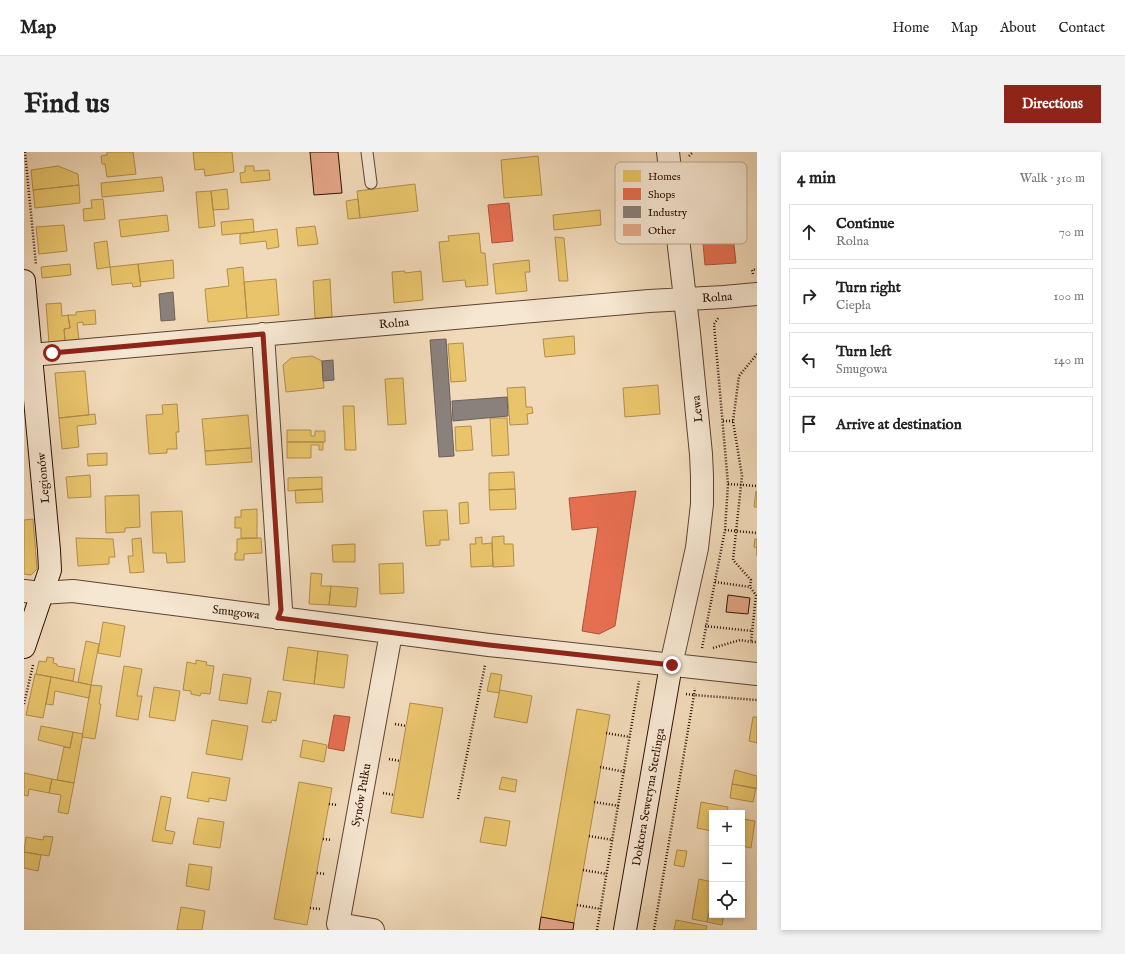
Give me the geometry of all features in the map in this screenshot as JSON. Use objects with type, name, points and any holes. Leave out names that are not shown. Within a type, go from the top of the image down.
[{"type":"street","name":"Lewa","points":[[672,665],[697,548],[702,504],[701,454],[689,332],[684,299],[681,244]]},
{"type":"street","name":"Legionów","points":[[26,650],[30,596],[50,570],[31,355],[30,275]]},
{"type":"street","name":"Rolna","points":[[31,355],[649,301],[724,297],[755,285]]},
{"type":"street","points":[[263,334],[281,610],[278,618]]},
{"type":"street","name":"Smugowa","points":[[30,596],[73,591],[489,645],[757,674]]},
{"type":"street","name":"Synów Pułku","points":[[373,930],[338,924],[391,633]]},
{"type":"street","name":"Doktora Seweryna Sterlinga","points":[[625,930],[666,691],[672,665]]},
{"type":"lane","points":[[368,152],[371,183]]},
{"type":"path","points":[[25,152],[30,275]]},
{"type":"path","points":[[677,156],[693,152]]},
{"type":"path","points":[[755,285],[752,270],[757,269]]},
{"type":"path","points":[[750,587],[751,580],[733,560],[742,476],[733,420],[739,376],[757,354]]},
{"type":"path","points":[[723,421],[733,420]]},
{"type":"path","points":[[728,484],[757,486]]},
{"type":"path","points":[[725,530],[757,533]]},
{"type":"path","points":[[715,582],[750,587],[756,595],[751,642]]},
{"type":"path","points":[[680,622],[752,631]]},
{"type":"path","points":[[701,651],[740,640],[757,642]]},
{"type":"path","points":[[458,799],[489,645]]},
{"type":"path","points":[[24,704],[26,650]]},
{"type":"path","points":[[597,930],[625,772],[640,676]]},
{"type":"path","points":[[654,930],[694,695],[757,700]]},
{"type":"path","points":[[606,733],[630,738]]},
{"type":"path","points":[[600,768],[625,772]]},
{"type":"path","points":[[594,802],[619,806]]},
{"type":"path","points":[[589,836],[612,840]]},
{"type":"path","points":[[583,870],[606,874]]},
{"type":"path","points":[[577,905],[601,909]]},
{"type":"building: Homes","points":[[107,152],[133,152],[136,174],[107,177],[105,164],[102,164],[101,156],[107,155]]},
{"type":"building: Homes","points":[[193,152],[232,152],[234,172],[205,176],[204,169],[195,170]]},
{"type":"building: Homes","points":[[538,156],[542,195],[504,198],[501,160]]},
{"type":"building: Homes","points":[[58,166],[78,174],[79,185],[33,190],[31,170]]},
{"type":"building: Homes","points":[[245,166],[254,166],[254,171],[269,170],[270,180],[241,183],[240,173],[245,172]]},
{"type":"building: Homes","points":[[162,177],[164,191],[102,197],[101,183]]},
{"type":"building: Homes","points":[[415,184],[418,211],[360,218],[357,191]]},
{"type":"building: Homes","points":[[79,185],[80,203],[35,208],[33,190]]},
{"type":"building: Homes","points":[[227,189],[229,209],[213,210],[211,191]]},
{"type":"building: Homes","points":[[211,191],[215,226],[199,228],[196,192]]},
{"type":"building: Homes","points":[[103,199],[105,219],[84,221],[83,209],[92,208],[91,200]]},
{"type":"building: Homes","points":[[358,199],[360,218],[348,219],[346,201]]},
{"type":"building: Homes","points":[[600,210],[601,225],[554,230],[553,215]]},
{"type":"building: Homes","points":[[167,215],[169,231],[121,237],[119,220]]},
{"type":"building: Homes","points":[[253,219],[254,232],[222,235],[221,222]]},
{"type":"building: Homes","points":[[64,225],[67,251],[39,254],[36,227]]},
{"type":"building: Homes","points":[[315,226],[318,244],[298,246],[296,228]]},
{"type":"building: Homes","points":[[277,229],[279,247],[267,249],[266,241],[240,244],[240,234]]},
{"type":"building: Homes","points":[[479,233],[481,253],[485,253],[488,285],[466,287],[465,280],[443,282],[439,242],[449,241],[448,236]]},
{"type":"building: Homes","points":[[555,237],[564,238],[568,281],[559,281]]},
{"type":"building: Homes","points":[[107,241],[110,267],[97,269],[94,243]]},
{"type":"building: Homes","points":[[173,260],[174,278],[140,282],[138,264]]},
{"type":"building: Homes","points":[[529,260],[530,272],[525,272],[527,291],[496,294],[493,264]]},
{"type":"building: Homes","points":[[70,264],[71,275],[42,278],[41,267]]},
{"type":"building: Homes","points":[[138,264],[141,286],[133,287],[132,283],[112,285],[110,267]]},
{"type":"building: Homes","points":[[243,267],[247,318],[208,322],[205,289],[229,286],[227,269]]},
{"type":"building: Homes","points":[[405,271],[405,273],[421,271],[423,300],[394,303],[392,272]]},
{"type":"building: Homes","points":[[276,279],[279,315],[247,318],[244,282]]},
{"type":"building: Homes","points":[[330,279],[332,317],[315,318],[313,281]]},
{"type":"building: Homes","points":[[61,303],[62,316],[68,315],[70,328],[64,329],[65,341],[49,343],[46,304]]},
{"type":"building: Homes","points":[[95,310],[96,324],[83,325],[83,322],[77,323],[79,340],[65,341],[64,329],[70,328],[68,315],[76,315],[76,312]]},
{"type":"building: Homes","points":[[574,336],[575,354],[545,357],[543,339]]},
{"type":"building: Homes","points":[[463,343],[466,381],[451,382],[448,344]]},
{"type":"building: Homes","points":[[312,356],[322,361],[324,388],[286,392],[283,365],[291,358]]},
{"type":"building: Homes","points":[[85,371],[89,415],[59,418],[55,373]]},
{"type":"building: Homes","points":[[403,378],[406,424],[388,425],[385,379]]},
{"type":"building: Homes","points":[[658,385],[660,414],[625,417],[623,388]]},
{"type":"building: Homes","points":[[525,387],[526,407],[532,407],[533,413],[527,414],[528,424],[510,425],[507,388]]},
{"type":"building: Homes","points":[[177,404],[179,432],[176,432],[177,449],[167,449],[167,453],[149,454],[146,415],[163,414],[162,405]]},
{"type":"building: Homes","points":[[343,406],[354,406],[356,450],[345,450]]},
{"type":"building: Homes","points":[[95,414],[96,424],[77,426],[79,447],[62,449],[59,418]]},
{"type":"building: Homes","points":[[248,415],[251,448],[205,451],[202,419]]},
{"type":"building: Homes","points":[[490,418],[507,418],[509,455],[492,456]]},
{"type":"building: Homes","points":[[471,426],[473,450],[456,451],[455,427]]},
{"type":"building: Homes","points":[[287,430],[311,430],[311,436],[315,436],[315,431],[325,431],[325,442],[287,442]]},
{"type":"building: Homes","points":[[287,442],[323,442],[323,450],[319,450],[319,445],[311,445],[311,458],[287,458]]},
{"type":"building: Homes","points":[[251,448],[252,462],[206,465],[205,451]]},
{"type":"building: Homes","points":[[107,453],[107,465],[88,466],[87,454]]},
{"type":"building: Homes","points":[[514,472],[515,489],[489,490],[489,473]]},
{"type":"building: Homes","points":[[90,475],[91,497],[68,498],[66,477]]},
{"type":"building: Homes","points":[[322,477],[322,489],[288,491],[288,478]]},
{"type":"building: Homes","points":[[322,489],[323,502],[296,503],[295,490]]},
{"type":"building: Homes","points":[[515,489],[516,509],[490,510],[489,490]]},
{"type":"building: Homes","points":[[756,491],[757,507],[754,507]]},
{"type":"building: Homes","points":[[139,495],[140,527],[125,528],[125,532],[106,533],[105,496]]},
{"type":"building: Homes","points":[[468,502],[469,523],[460,524],[459,503]]},
{"type":"building: Homes","points":[[257,509],[257,538],[241,538],[241,528],[235,528],[235,517],[241,517],[241,510]]},
{"type":"building: Homes","points":[[447,510],[449,540],[440,540],[440,545],[426,546],[423,511]]},
{"type":"building: Homes","points":[[182,511],[185,562],[167,563],[166,553],[153,553],[151,512]]},
{"type":"building: Homes","points":[[33,519],[37,569],[31,575],[24,574],[24,520]]},
{"type":"building: Homes","points":[[504,536],[504,544],[513,544],[514,566],[493,567],[492,537]]},
{"type":"building: Homes","points":[[482,537],[482,544],[492,543],[493,566],[471,567],[470,544],[476,544],[475,538]]},
{"type":"building: Homes","points":[[76,538],[113,539],[115,557],[109,557],[109,564],[78,566]]},
{"type":"building: Homes","points":[[141,538],[144,572],[130,573],[128,556],[133,556],[132,539]]},
{"type":"building: Homes","points":[[261,538],[262,553],[244,554],[244,560],[235,560],[235,553],[237,553],[237,539]]},
{"type":"building: Homes","points":[[755,539],[757,539],[757,548],[754,547]]},
{"type":"building: Homes","points":[[355,544],[355,562],[333,562],[332,545]]},
{"type":"building: Homes","points":[[403,563],[404,593],[380,594],[379,564]]},
{"type":"building: Homes","points":[[311,573],[322,574],[321,586],[331,586],[329,605],[309,604]]},
{"type":"building: Homes","points":[[331,586],[358,588],[356,607],[329,605]]},
{"type":"building: Homes","points":[[103,622],[125,626],[120,657],[98,653]]},
{"type":"building: Homes","points":[[86,641],[99,644],[91,685],[78,682]]},
{"type":"building: Homes","points":[[288,647],[318,651],[314,684],[283,680]]},
{"type":"building: Homes","points":[[318,651],[348,655],[344,688],[314,684]]},
{"type":"building: Homes","points":[[47,657],[54,658],[53,663],[57,664],[57,666],[75,669],[73,681],[36,674],[39,661],[46,662]]},
{"type":"building: Homes","points":[[196,660],[207,662],[206,665],[214,666],[210,694],[201,693],[200,696],[191,694],[191,691],[183,690],[187,662],[196,664]]},
{"type":"building: Homes","points":[[124,666],[142,669],[137,696],[142,696],[138,720],[116,716]]},
{"type":"building: Homes","points":[[491,673],[502,675],[499,693],[487,691]]},
{"type":"building: Homes","points":[[35,674],[51,677],[43,718],[26,715]]},
{"type":"building: Homes","points":[[223,674],[251,678],[247,704],[219,700]]},
{"type":"building: Homes","points":[[51,677],[91,685],[89,698],[55,691],[53,705],[46,704]]},
{"type":"building: Homes","points":[[91,685],[102,686],[99,704],[101,704],[95,739],[82,737]]},
{"type":"building: Homes","points":[[154,687],[180,691],[175,721],[149,717]]},
{"type":"building: Homes","points":[[500,690],[532,696],[527,723],[494,717]]},
{"type":"building: Homes","points":[[268,691],[281,693],[276,721],[272,720],[271,723],[262,722]]},
{"type":"building: Homes","points":[[410,703],[443,708],[423,818],[391,813]]},
{"type":"building: Homes","points":[[577,709],[610,715],[574,923],[541,917]]},
{"type":"building: Homes","points":[[753,717],[757,717],[757,743],[749,741]]},
{"type":"building: Homes","points":[[212,720],[248,726],[242,760],[206,754]]},
{"type":"building: Homes","points":[[41,726],[73,732],[70,748],[38,740]]},
{"type":"building: Homes","points":[[73,732],[83,734],[74,783],[57,780],[64,747],[70,748]]},
{"type":"building: Homes","points":[[303,740],[327,745],[324,762],[300,757]]},
{"type":"building: Homes","points":[[735,770],[757,776],[757,789],[732,784]]},
{"type":"building: Homes","points":[[192,772],[230,778],[226,801],[209,798],[209,802],[187,798]]},
{"type":"building: Homes","points":[[24,773],[52,779],[49,793],[29,789],[28,796],[24,795]]},
{"type":"building: Homes","points":[[502,777],[517,780],[515,792],[499,789]]},
{"type":"building: Homes","points":[[52,779],[74,783],[68,814],[58,812],[61,795],[49,793]]},
{"type":"building: Homes","points":[[299,782],[332,788],[307,925],[274,919]]},
{"type":"building: Homes","points":[[732,784],[756,788],[753,802],[730,798]]},
{"type":"building: Homes","points":[[161,796],[171,798],[165,830],[175,832],[172,844],[152,841]]},
{"type":"building: Homes","points":[[701,802],[728,807],[728,810],[709,810],[709,830],[697,828]]},
{"type":"building: Homes","points":[[485,817],[510,821],[506,846],[480,842]]},
{"type":"building: Homes","points":[[198,818],[224,822],[220,848],[193,844]]},
{"type":"building: Homes","points":[[745,819],[755,821],[751,848],[745,847]]},
{"type":"building: Homes","points":[[44,836],[53,837],[49,856],[24,852],[26,837],[43,840]]},
{"type":"building: Homes","points":[[677,850],[687,851],[684,867],[674,865]]},
{"type":"building: Homes","points":[[24,852],[41,855],[38,871],[24,868]]},
{"type":"building: Homes","points":[[189,864],[212,867],[209,890],[186,886]]},
{"type":"building: Homes","points":[[699,879],[709,881],[709,912],[707,922],[692,919]]},
{"type":"building: Homes","points":[[181,907],[205,911],[202,930],[177,930]]},
{"type":"building: Homes","points":[[709,912],[709,918],[723,918],[722,925],[707,922]]},
{"type":"building: Homes","points":[[676,920],[707,926],[706,930],[674,930]]},
{"type":"building: Shops","points":[[509,203],[513,241],[492,243],[488,205]]},
{"type":"building: Shops","points":[[703,244],[734,244],[736,263],[705,265]]},
{"type":"building: Shops","points":[[636,491],[615,626],[599,634],[582,631],[598,527],[572,530],[569,498]]},
{"type":"building: Shops","points":[[334,715],[350,717],[344,751],[328,748]]},
{"type":"building: Industry","points":[[173,292],[175,320],[161,321],[159,294]]},
{"type":"building: Industry","points":[[446,339],[454,456],[439,457],[430,340]]},
{"type":"building: Industry","points":[[333,360],[334,380],[323,381],[322,361]]},
{"type":"building: Industry","points":[[507,397],[508,416],[453,421],[452,401]]},
{"type":"building: Other","points":[[310,152],[338,152],[342,193],[314,195]]},
{"type":"building: Other","points":[[728,595],[750,598],[748,614],[726,612]]},
{"type":"building: Other","points":[[541,917],[574,923],[573,930],[539,930]]},
{"type":"route","points":[[52,353],[263,334],[281,610],[278,618],[489,645],[672,665]]}]
